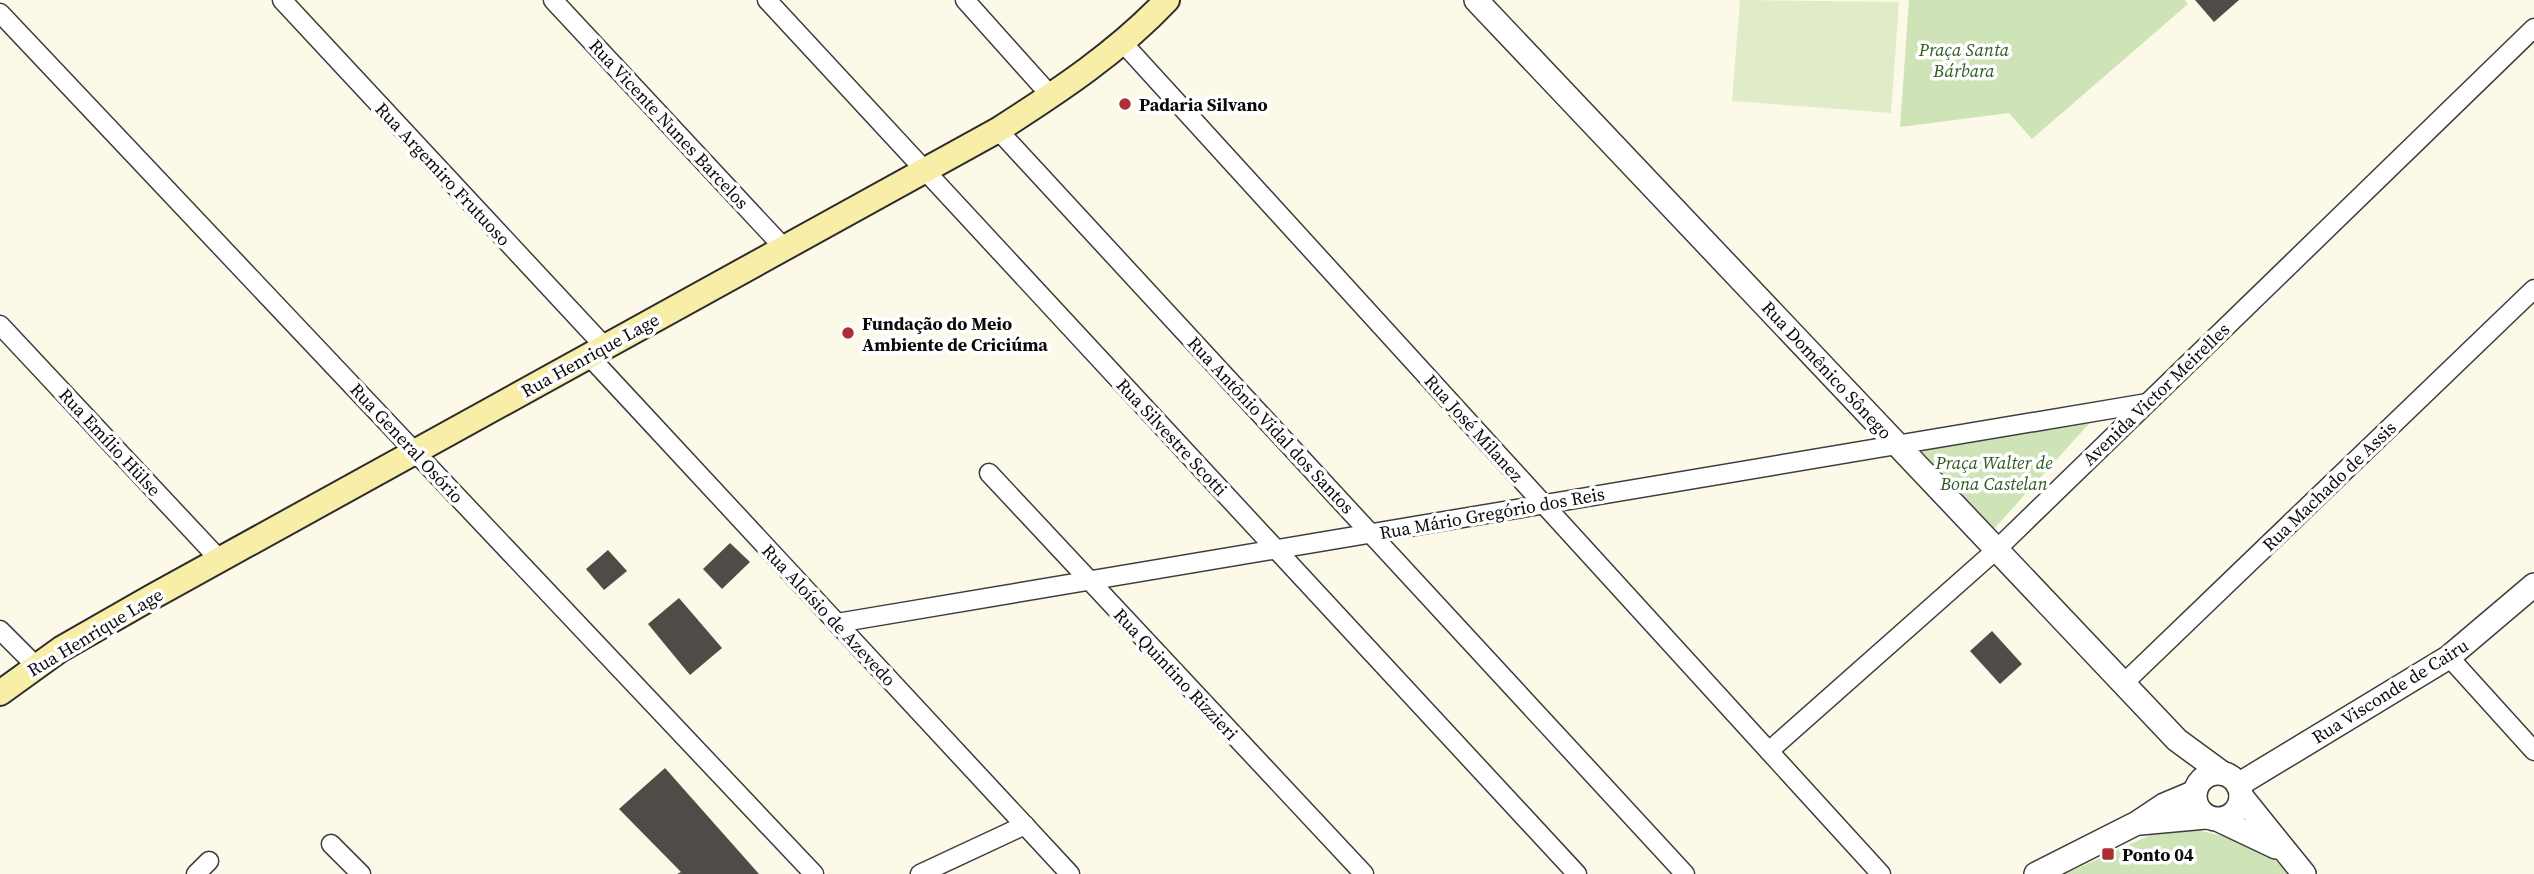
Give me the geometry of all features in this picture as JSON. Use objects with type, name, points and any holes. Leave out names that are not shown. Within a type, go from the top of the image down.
[{"type":"main road","name":"Rua Henrique Lage","points":[[0,693],[35,666],[220,560],[999,130],[1123,43],[1167,0]]},
{"type":"street","name":"Rua Argemiro Frutuoso","points":[[282,0],[597,351]]},
{"type":"street","name":"Rua Vicente Nunes Barcelos","points":[[553,0],[785,248]]},
{"type":"street","name":"Rua Silvestre Scotti","points":[[767,0],[1577,874]]},
{"type":"street","points":[[965,0],[1051,96]]},
{"type":"street","name":"Rua Domênico Sônego","points":[[1476,0],[2177,740],[2234,785],[2282,850],[2304,874]]},
{"type":"street","name":"Rua General Osório","points":[[0,13],[814,874]]},
{"type":"street","name":"Avenida Victor Meirelles","points":[[1769,751],[1996,550],[2534,27]]},
{"type":"street","name":"Rua José Milanez","points":[[1123,43],[1881,874]]},
{"type":"street","name":"Rua Antônio Vidal dos Santos","points":[[999,130],[1685,874]]},
{"type":"street","name":"Rua Machado de Assis","points":[[2123,684],[2534,289]]},
{"type":"street","name":"Rua Emílio Hülse","points":[[0,325],[220,560]]},
{"type":"street","name":"Rua Aloísio de Azevedo","points":[[597,351],[837,623],[1070,874]]},
{"type":"street","name":"Rua Mário Gregório dos Reis","points":[[837,623],[1275,547],[1371,534],[2147,403]]},
{"type":"street","name":"Rua Quintino Rizzieri","points":[[989,473],[1364,874]]},
{"type":"street","name":"Rua Visconde de Cairu","points":[[2234,785],[2449,656],[2534,585]]},
{"type":"street","points":[[0,630],[35,666]]},
{"type":"street","points":[[2449,656],[2534,751]]},
{"type":"street","name":"Rua Domênico Sônego","points":[[2177,740],[2195,790]]},
{"type":"street","points":[[2036,874],[2195,790],[2206,776],[2234,785],[2237,809],[2213,818],[2137,823]]},
{"type":"street","points":[[2195,790],[2196,806],[2213,818]]},
{"type":"street","name":"Rua Domênico Sônego","points":[[2213,818],[2282,850]]},
{"type":"street","points":[[920,874],[1025,825]]},
{"type":"street","points":[[331,844],[361,874]]},
{"type":"street","points":[[196,874],[209,861]]},
{"type":"green space","points":[[1740,0],[1899,2],[1891,113],[1732,101]]},
{"type":"green space","name":"Praça Santa Bárbara","points":[[1909,0],[2185,0],[2188,4],[2032,139],[2009,113],[1900,127]]},
{"type":"green space","name":"Praça Walter de Bona Castelan","points":[[2096,416],[1993,530],[1918,447]]},
{"type":"green space","points":[[2179,826],[2258,844],[2289,874],[2065,874],[2168,827]]},
{"type":"building","points":[[2195,0],[2239,0],[2214,22]]},
{"type":"building","points":[[730,543],[750,562],[722,589],[703,569]]},
{"type":"building","points":[[608,550],[627,571],[604,590],[586,569]]},
{"type":"building","points":[[679,598],[722,648],[690,675],[648,624]]},
{"type":"building","points":[[1992,631],[2022,664],[2000,684],[1970,651]]},
{"type":"building","points":[[665,768],[759,874],[677,874],[681,872],[619,809]]},
{"type":"place","name":"Padaria Silvano","points":[[1125,104]]},
{"type":"place","name":"Fundação do Meio Ambiente de Criciúma","points":[[848,333]]},
{"type":"place","name":"Ponto 04","points":[[2108,854]]}]
